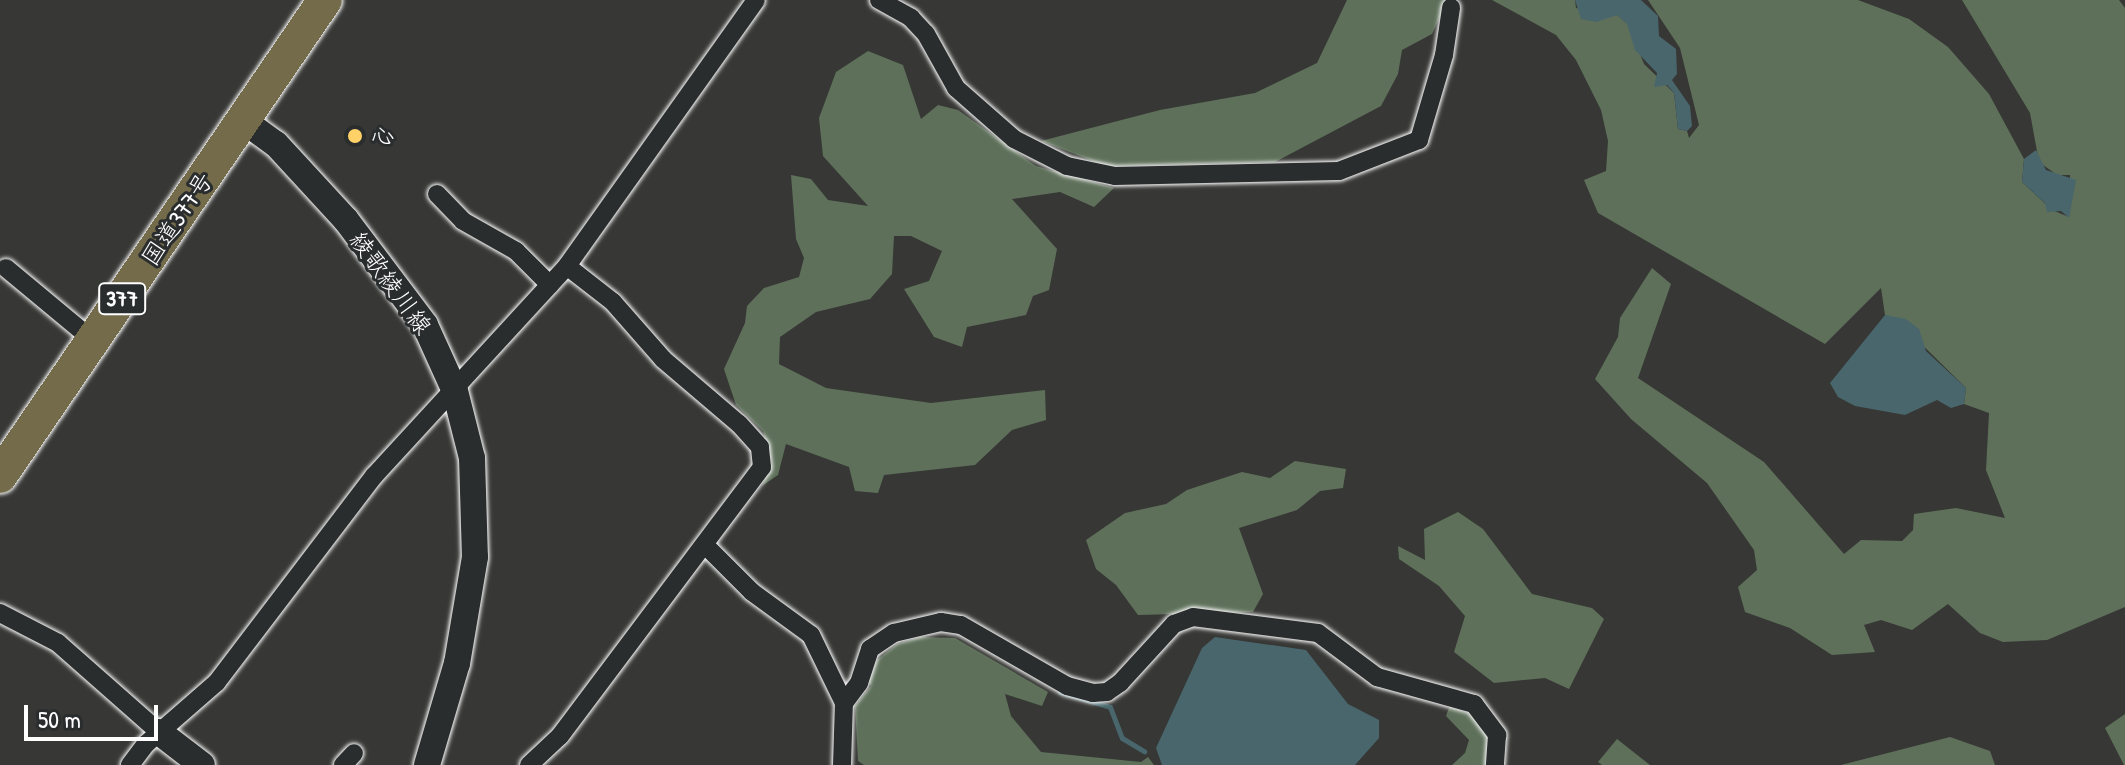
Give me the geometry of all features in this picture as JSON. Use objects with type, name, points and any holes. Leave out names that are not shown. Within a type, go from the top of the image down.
[{"type":"highway","name":"国道377号","points":[[0,476],[325,0]]},
{"type":"main road","name":"綾歌綾川線","points":[[244,121],[276,144],[346,220],[425,325],[455,391],[472,458],[475,557],[457,663],[427,765]]},
{"type":"main road","points":[[159,732],[202,765]]},
{"type":"street","points":[[130,765],[159,732],[217,682],[374,476],[567,266],[756,0]]},
{"type":"street","points":[[879,0],[911,18],[926,34],[956,88],[1014,139],[1067,166],[1115,176],[1339,171],[1419,140],[1444,55],[1451,8]]},
{"type":"street","points":[[437,194],[463,221],[516,251],[550,285]]},
{"type":"street","points":[[529,765],[560,736],[762,467],[760,447],[663,359],[613,302],[567,266]]},
{"type":"street","points":[[6,268],[94,341]]},
{"type":"street","points":[[705,545],[752,592],[811,635],[844,703],[842,765]]},
{"type":"street","points":[[0,613],[58,643],[159,732]]},
{"type":"street","points":[[844,703],[859,683],[870,649],[894,633],[941,622],[961,625],[1067,686],[1093,693],[1107,692],[1120,683],[1174,624],[1193,617],[1318,633],[1377,677],[1474,704],[1497,735],[1495,765]]},
{"type":"green space","points":[[1347,0],[1448,0],[1432,34],[1402,50],[1398,74],[1381,106],[1275,162],[1106,166],[1041,141],[1160,110],[1255,93],[1317,63]]},
{"type":"green space","points":[[1492,0],[1575,0],[1576,8],[1617,15],[1628,24],[1644,64],[1674,93],[1678,129],[1687,131],[1689,138],[1699,125],[1680,48],[1648,0],[1858,0],[1909,19],[1948,47],[1989,94],[2024,159],[2022,182],[2052,210],[2069,217],[2070,175],[2057,175],[2039,162],[2030,113],[1962,0],[2119,0],[2125,8],[2125,607],[2047,640],[2003,642],[1980,633],[1948,604],[1912,630],[1881,620],[1864,625],[1875,652],[1832,655],[1790,628],[1745,612],[1738,587],[1757,570],[1754,550],[1707,483],[1631,419],[1595,379],[1618,337],[1620,318],[1652,268],[1671,284],[1638,378],[1764,462],[1844,554],[1861,540],[1902,541],[1913,530],[1914,514],[1956,508],[2005,518],[1986,470],[1989,413],[1964,404],[1966,388],[1897,320],[1885,315],[1881,288],[1825,344],[1598,213],[1584,180],[1606,171],[1608,141],[1601,110],[1576,60],[1556,35]]},
{"type":"green space","points":[[868,51],[903,65],[921,119],[938,105],[958,110],[1036,166],[1114,188],[1094,207],[1060,192],[1012,199],[1057,249],[1049,290],[1033,296],[1026,315],[967,327],[962,347],[934,337],[904,289],[929,281],[942,251],[911,236],[894,236],[892,274],[870,299],[816,312],[780,337],[779,364],[826,388],[931,403],[1045,390],[1046,420],[1012,430],[975,465],[884,475],[878,493],[855,491],[849,467],[786,444],[778,475],[762,486],[772,463],[763,431],[736,405],[724,369],[745,323],[747,306],[764,288],[799,277],[804,258],[796,239],[791,175],[811,179],[828,200],[868,206],[823,156],[819,118],[836,72]]},
{"type":"green space","points":[[1295,461],[1346,469],[1343,488],[1320,491],[1297,510],[1239,528],[1263,594],[1253,612],[1138,615],[1116,585],[1096,569],[1086,540],[1125,513],[1166,504],[1187,490],[1242,472],[1270,478]]},
{"type":"green space","points":[[1458,512],[1483,529],[1532,594],[1592,608],[1604,619],[1569,689],[1545,678],[1494,683],[1454,652],[1465,616],[1439,586],[1399,559],[1398,546],[1425,560],[1424,529]]},
{"type":"green space","points":[[920,637],[955,638],[1048,692],[1042,706],[1005,694],[1011,716],[1041,752],[1141,762],[1148,757],[1154,765],[864,765],[858,761],[855,706],[871,686],[867,679],[877,660],[897,644]]},
{"type":"green space","points":[[1450,705],[1473,716],[1491,735],[1489,765],[1452,765],[1465,753],[1469,740],[1446,716]]},
{"type":"green space","points":[[2125,714],[2125,765],[2124,765],[2105,728]]},
{"type":"green space","points":[[1950,737],[1990,751],[1995,765],[1841,765]]},
{"type":"green space","points":[[1617,739],[1650,765],[1602,765],[1598,762]]},
{"type":"water","points":[[1575,0],[1641,0],[1658,16],[1659,36],[1676,49],[1677,74],[1672,80],[1690,106],[1692,126],[1687,131],[1678,129],[1674,93],[1667,85],[1654,87],[1657,73],[1635,50],[1627,24],[1617,15],[1596,22],[1581,19]]},
{"type":"water","points":[[2036,150],[2046,170],[2076,180],[2069,218],[2061,211],[2047,212],[2045,203],[2022,182],[2024,159]]},
{"type":"water","points":[[1885,315],[1906,319],[1919,329],[1926,351],[1966,388],[1964,404],[1951,408],[1937,400],[1905,415],[1855,406],[1838,397],[1830,383]]},
{"type":"water","points":[[1215,637],[1306,650],[1348,704],[1379,720],[1379,738],[1355,765],[1162,765],[1156,748],[1202,648]]},
{"type":"waterway","points":[[1060,692],[1110,707],[1122,738],[1144,751]]},
{"type":"place","name":"心","points":[[355,136]]}]
